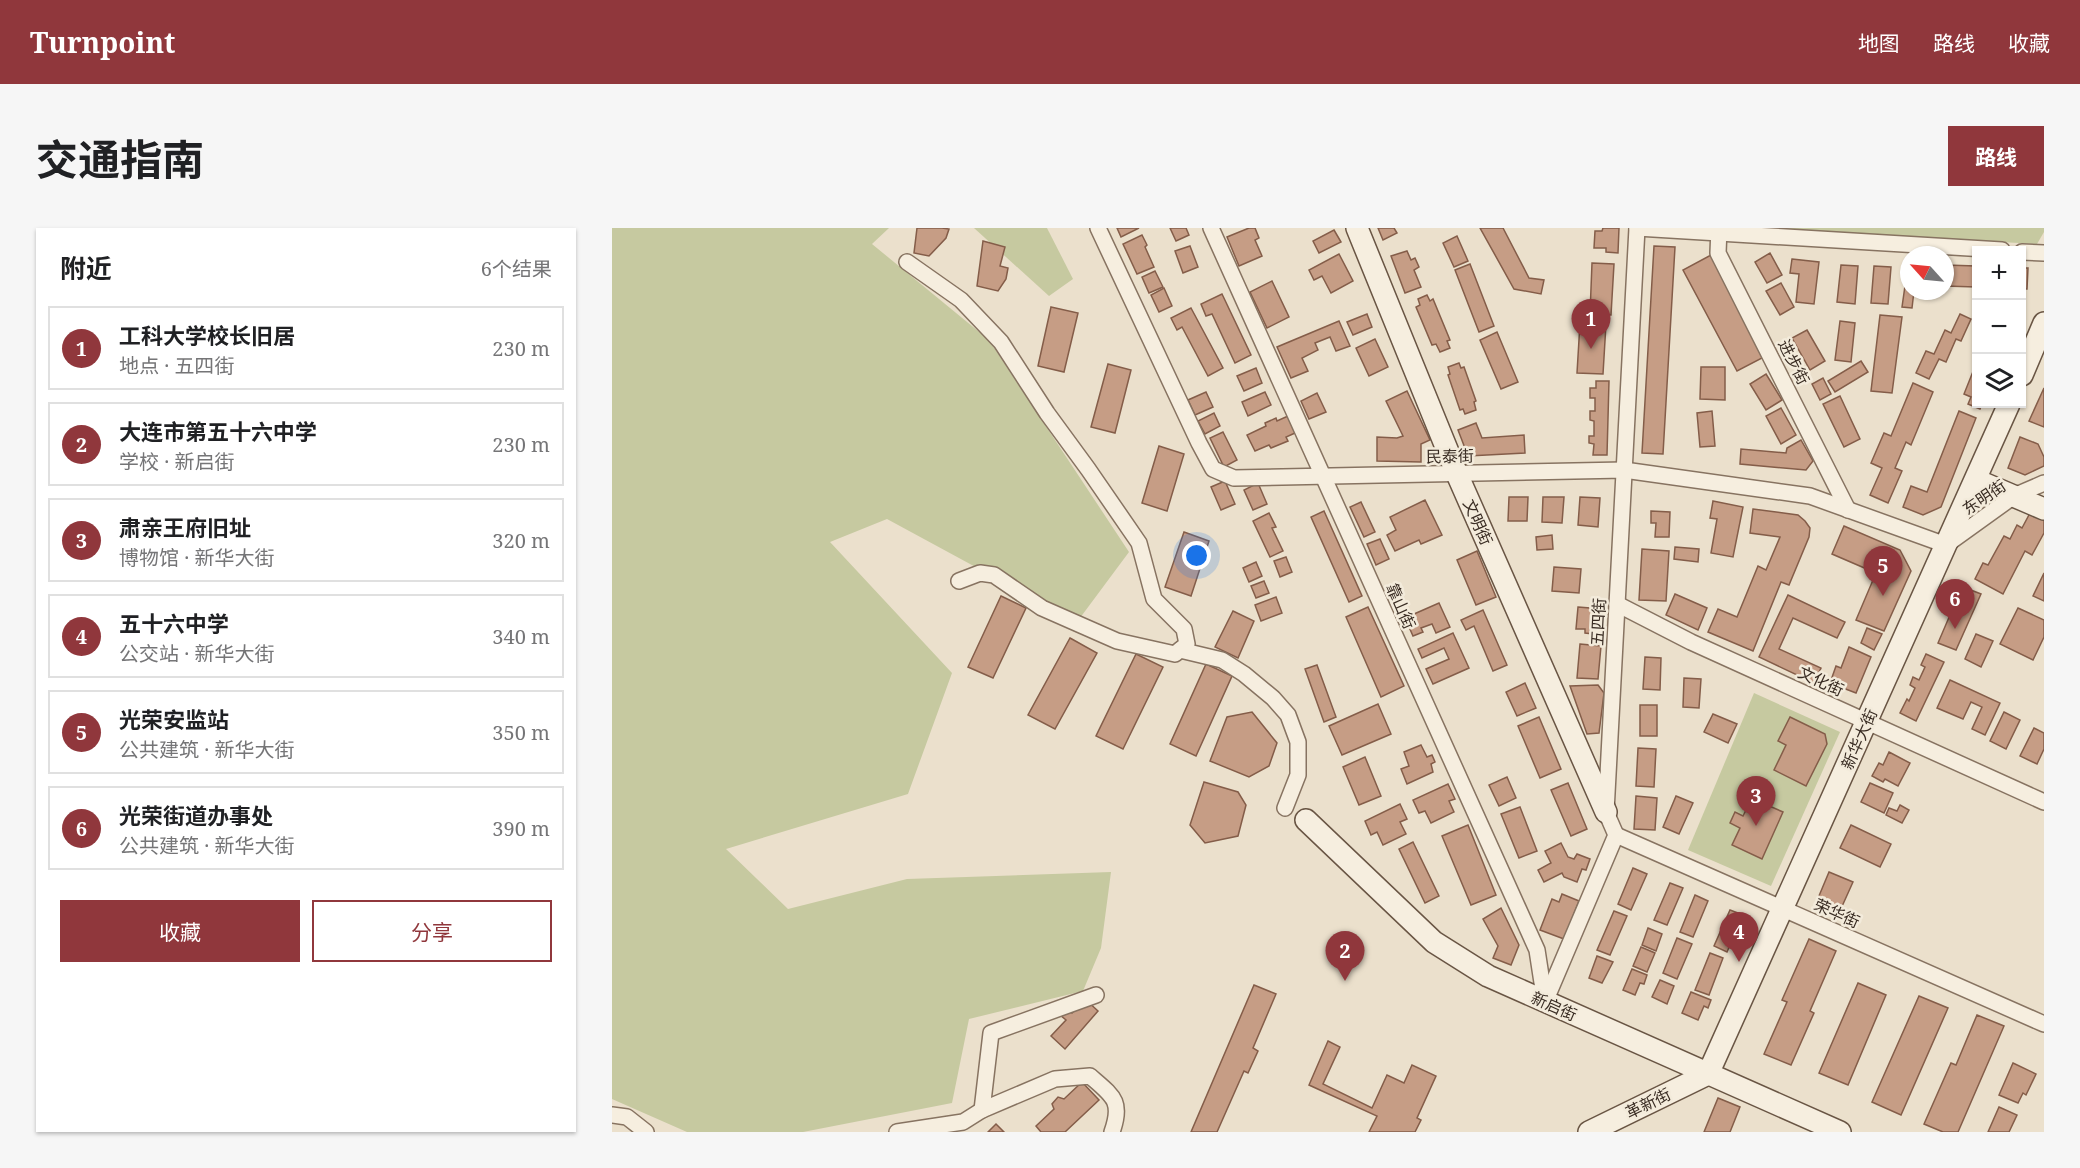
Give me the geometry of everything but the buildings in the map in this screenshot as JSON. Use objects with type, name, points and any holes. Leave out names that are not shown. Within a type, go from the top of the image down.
[{"type":"street","name":"民泰街","points":[[1098,228],[1213,469],[1234,478],[1624,470],[1810,496],[1946,545]]},
{"type":"street","name":"靠山街","points":[[1211,228],[1537,950],[1545,1002]]},
{"type":"street","name":"文明街","points":[[1357,228],[1457,474],[1606,813]]},
{"type":"street","points":[[1637,228],[1719,231],[1972,248]]},
{"type":"street","name":"五四街","points":[[1616,835],[1606,813],[1637,228]]},
{"type":"street","name":"进步街","points":[[1719,231],[1718,253],[1848,510]]},
{"type":"street","points":[[2026,252],[2044,253]]},
{"type":"street","points":[[907,262],[961,300],[1001,342],[1047,413],[1139,543],[1154,599],[1184,629],[1187,644],[1175,654],[1117,641],[1042,608],[994,575],[980,573],[959,581]]},
{"type":"street","points":[[2026,366],[2044,323]]},
{"type":"street","name":"新华大街","points":[[1708,1074],[2007,408]]},
{"type":"street","points":[[1976,480],[2044,509]]},
{"type":"street","name":"东明街","points":[[1946,545],[2014,496],[2044,483]]},
{"type":"street","name":"文化街","points":[[1617,604],[1691,642],[2044,802]]},
{"type":"street","points":[[1180,650],[1222,660],[1244,674],[1273,698],[1288,715],[1298,742],[1298,775],[1286,808]]},
{"type":"street","name":"新启街","points":[[1306,820],[1434,942],[1488,976],[1840,1132]]},
{"type":"street","points":[[1545,1002],[1616,835]]},
{"type":"street","name":"荣华街","points":[[1616,835],[2044,1024]]},
{"type":"street","points":[[982,1110],[991,1033],[1096,995]]},
{"type":"street","name":"革新街","points":[[1589,1132],[1708,1074]]},
{"type":"street","points":[[897,1132],[963,1122],[982,1110],[1055,1079],[1090,1076],[1113,1097],[1117,1117],[1112,1132]]},
{"type":"street","points":[[612,1115],[627,1117],[646,1132]]},
{"type":"green space","points":[[612,228],[889,228],[872,244],[989,340],[1129,552],[1077,622],[887,519],[830,542],[952,673],[908,794],[726,849],[788,909],[907,879],[1111,872],[1101,948],[1083,991],[969,1019],[952,1103],[803,1132],[687,1132],[612,1099]]},
{"type":"green space","points":[[974,228],[1047,228],[1073,279],[1049,296]]},
{"type":"green space","points":[[1725,228],[2044,228],[2044,232],[2037,244]]},
{"type":"green space","points":[[1754,693],[1840,732],[1771,886],[1688,850]]},
{"type":"place","name":"工科大学校长旧居","points":[[1591,349]]},
{"type":"place","name":"光荣安监站","points":[[1883,596]]},
{"type":"place","name":"光荣街道办事处","points":[[1955,629]]},
{"type":"place","name":"肃亲王府旧址","points":[[1756,826]]},
{"type":"place","name":"五十六中学","points":[[1739,962]]},
{"type":"place","name":"大连市第五十六中学","points":[[1345,981]]}]
